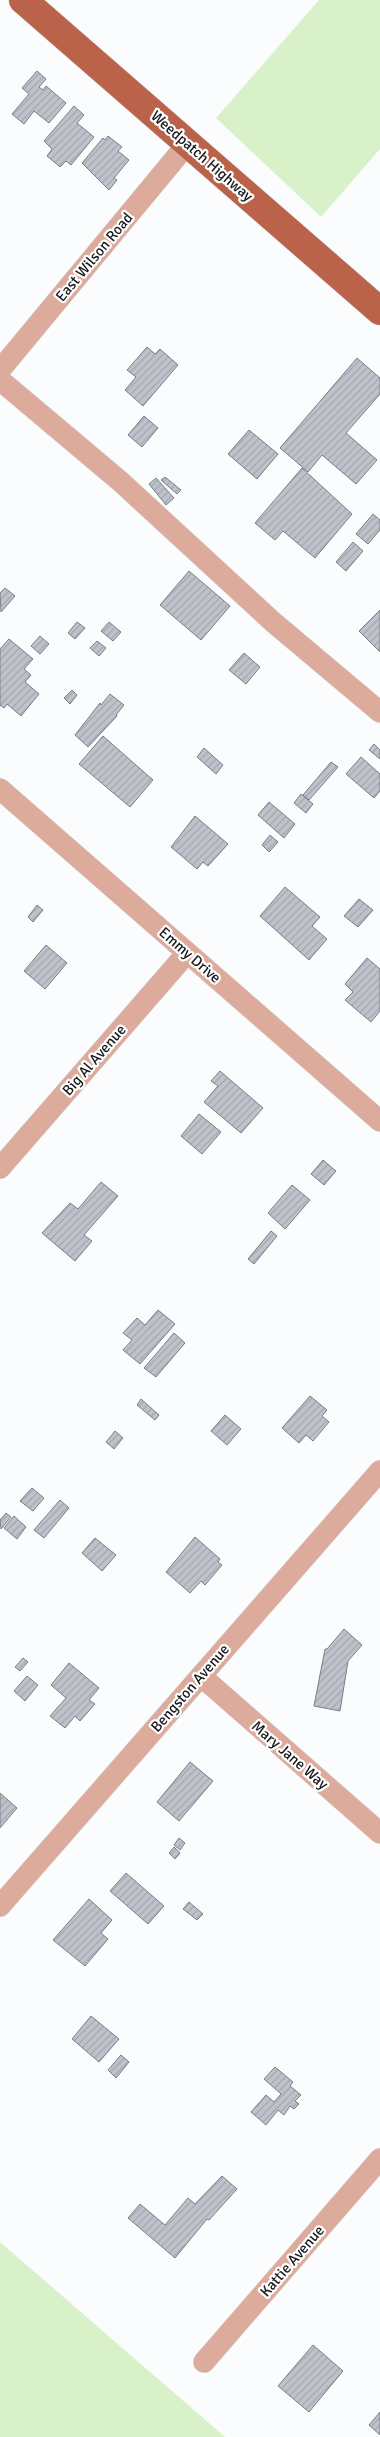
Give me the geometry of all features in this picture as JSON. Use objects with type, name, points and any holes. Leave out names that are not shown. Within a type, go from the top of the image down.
[{"type":"main road","name":"Weedpatch Highway","points":[[23,0],[380,311]]},
{"type":"street","name":"East Wilson Road","points":[[0,370],[188,143]]},
{"type":"street","points":[[0,380],[121,482],[273,622],[380,712]]},
{"type":"street","name":"Emmy Drive","points":[[0,789],[380,1121]]},
{"type":"street","name":"Big Al Avenue","points":[[0,1168],[187,953]]},
{"type":"street","name":"Bengston Avenue","points":[[0,1906],[380,1470]]},
{"type":"street","name":"Mary Jane Way","points":[[201,1676],[380,1833]]},
{"type":"street","name":"Kattie Avenue","points":[[204,2362],[380,2159]]},
{"type":"green space","points":[[319,0],[380,0],[380,149],[321,217],[216,118]]},
{"type":"green space","points":[[0,2242],[225,2437],[0,2437]]},
{"type":"building","points":[[37,71],[46,79],[39,87],[43,90],[46,86],[66,103],[49,123],[34,111],[24,124],[12,114],[29,94],[22,88]]},
{"type":"building","points":[[74,106],[84,115],[77,123],[94,137],[71,165],[66,161],[60,167],[47,156],[52,149],[44,141]]},
{"type":"building","points":[[108,136],[122,147],[118,151],[129,160],[114,178],[117,180],[109,190],[82,163],[103,138],[105,140]]},
{"type":"building","points":[[147,347],[155,354],[160,349],[178,365],[143,406],[125,390],[136,377],[127,370]]},
{"type":"building","points":[[357,358],[380,378],[380,394],[346,433],[377,460],[356,484],[322,455],[308,472],[280,448]]},
{"type":"building","points":[[144,416],[158,428],[142,447],[128,435]]},
{"type":"building","points":[[249,430],[278,454],[257,479],[228,454]]},
{"type":"building","points":[[302,468],[352,514],[315,558],[283,531],[275,540],[255,523]]},
{"type":"building","points":[[165,477],[181,490],[177,494],[161,480]]},
{"type":"building","points":[[156,478],[174,498],[166,505],[149,484]]},
{"type":"building","points":[[373,514],[380,520],[380,530],[368,544],[356,534]]},
{"type":"building","points":[[353,542],[363,551],[346,571],[336,562]]},
{"type":"building","points":[[189,571],[230,606],[201,640],[160,605]]},
{"type":"building","points":[[5,588],[15,596],[1,612],[0,593]]},
{"type":"building","points":[[380,610],[380,652],[359,631]]},
{"type":"building","points":[[77,622],[85,628],[75,639],[68,633]]},
{"type":"building","points":[[109,622],[121,632],[113,641],[101,631]]},
{"type":"building","points":[[40,636],[49,644],[40,654],[31,646]]},
{"type":"building","points":[[9,639],[33,659],[24,669],[31,675],[25,682],[39,694],[21,716],[7,704],[4,708],[0,705],[0,649]]},
{"type":"building","points":[[97,641],[106,648],[99,656],[90,648]]},
{"type":"building","points":[[244,653],[260,667],[246,684],[229,670]]},
{"type":"building","points":[[72,690],[77,695],[70,704],[64,698]]},
{"type":"building","points":[[110,694],[124,705],[117,716],[88,747],[75,735],[100,703],[101,705]]},
{"type":"building","points":[[103,736],[153,780],[130,807],[79,764]]},
{"type":"building","points":[[374,744],[380,750],[380,759],[369,750]]},
{"type":"building","points":[[204,748],[223,765],[216,774],[197,757]]},
{"type":"building","points":[[361,757],[380,774],[380,791],[374,798],[346,774]]},
{"type":"building","points":[[331,762],[338,767],[309,800],[303,795]]},
{"type":"building","points":[[301,794],[313,804],[306,813],[294,803]]},
{"type":"building","points":[[269,802],[295,824],[284,838],[258,815]]},
{"type":"building","points":[[195,816],[228,844],[208,866],[203,862],[197,869],[171,847]]},
{"type":"building","points":[[270,835],[278,842],[269,852],[262,845]]},
{"type":"building","points":[[285,887],[320,917],[312,926],[327,939],[309,960],[260,916]]},
{"type":"building","points":[[359,899],[373,910],[358,927],[344,916]]},
{"type":"building","points":[[37,905],[43,910],[33,922],[28,917]]},
{"type":"building","points":[[46,945],[67,963],[45,989],[24,971]]},
{"type":"building","points":[[367,958],[380,969],[380,1011],[371,1022],[345,1000],[353,992],[345,984]]},
{"type":"building","points":[[220,1071],[263,1108],[241,1133],[204,1102],[218,1086],[211,1081]]},
{"type":"building","points":[[199,1114],[221,1132],[202,1154],[181,1136]]},
{"type":"building","points":[[323,1160],[336,1171],[324,1185],[311,1174]]},
{"type":"building","points":[[101,1182],[118,1196],[84,1235],[92,1241],[75,1261],[42,1233],[70,1203],[78,1209]]},
{"type":"building","points":[[292,1185],[310,1200],[285,1229],[268,1213]]},
{"type":"building","points":[[271,1231],[277,1236],[254,1264],[248,1259]]},
{"type":"building","points":[[158,1310],[175,1324],[140,1364],[123,1350],[132,1340],[123,1333],[137,1318],[145,1325]]},
{"type":"building","points":[[174,1333],[185,1343],[156,1377],[144,1368]]},
{"type":"building","points":[[310,1396],[327,1410],[322,1416],[329,1422],[313,1441],[306,1435],[299,1443],[282,1428]]},
{"type":"building","points":[[141,1399],[159,1415],[155,1420],[137,1405]]},
{"type":"building","points":[[225,1415],[241,1429],[227,1445],[211,1431]]},
{"type":"building","points":[[115,1431],[123,1438],[114,1449],[106,1442]]},
{"type":"building","points":[[32,1488],[44,1498],[33,1511],[20,1501]]},
{"type":"building","points":[[60,1500],[69,1508],[44,1538],[34,1530]]},
{"type":"building","points":[[6,1513],[11,1517],[1,1529],[0,1520]]},
{"type":"building","points":[[14,1516],[26,1527],[17,1539],[4,1528]]},
{"type":"building","points":[[195,1537],[220,1559],[218,1562],[222,1565],[205,1585],[201,1581],[190,1593],[166,1572]]},
{"type":"building","points":[[95,1538],[116,1555],[102,1571],[82,1553]]},
{"type":"building","points":[[344,1629],[362,1645],[348,1661],[340,1711],[314,1706],[325,1649]]},
{"type":"building","points":[[23,1658],[28,1662],[20,1671],[15,1667]]},
{"type":"building","points":[[69,1663],[99,1688],[89,1700],[95,1704],[80,1721],[75,1716],[65,1728],[50,1716],[66,1698],[51,1685]]},
{"type":"building","points":[[27,1676],[38,1685],[25,1701],[14,1691]]},
{"type":"building","points":[[190,1762],[213,1781],[179,1821],[157,1802]]},
{"type":"building","points":[[0,1793],[17,1808],[0,1828]]},
{"type":"building","points":[[179,1838],[185,1843],[180,1850],[174,1845]]},
{"type":"building","points":[[174,1847],[180,1853],[175,1859],[169,1853]]},
{"type":"building","points":[[126,1873],[164,1906],[148,1924],[110,1891]]},
{"type":"building","points":[[89,1899],[112,1920],[101,1933],[108,1939],[85,1966],[53,1940]]},
{"type":"building","points":[[189,1902],[203,1914],[197,1920],[183,1909]]},
{"type":"building","points":[[91,2016],[119,2039],[99,2062],[72,2039]]},
{"type":"building","points":[[121,2055],[129,2062],[116,2078],[108,2070]]},
{"type":"building","points":[[275,2067],[293,2082],[290,2086],[301,2095],[295,2101],[299,2104],[294,2109],[290,2106],[284,2115],[278,2110],[266,2125],[251,2112],[266,2095],[274,2102],[281,2094],[264,2079]]},
{"type":"building","points":[[222,2176],[237,2189],[209,2220],[207,2219],[175,2258],[128,2218],[140,2204],[165,2225],[188,2198],[195,2204]]},
{"type":"building","points":[[313,2345],[343,2371],[309,2412],[278,2386]]},
{"type":"building","points":[[380,2412],[380,2435],[369,2425]]}]
